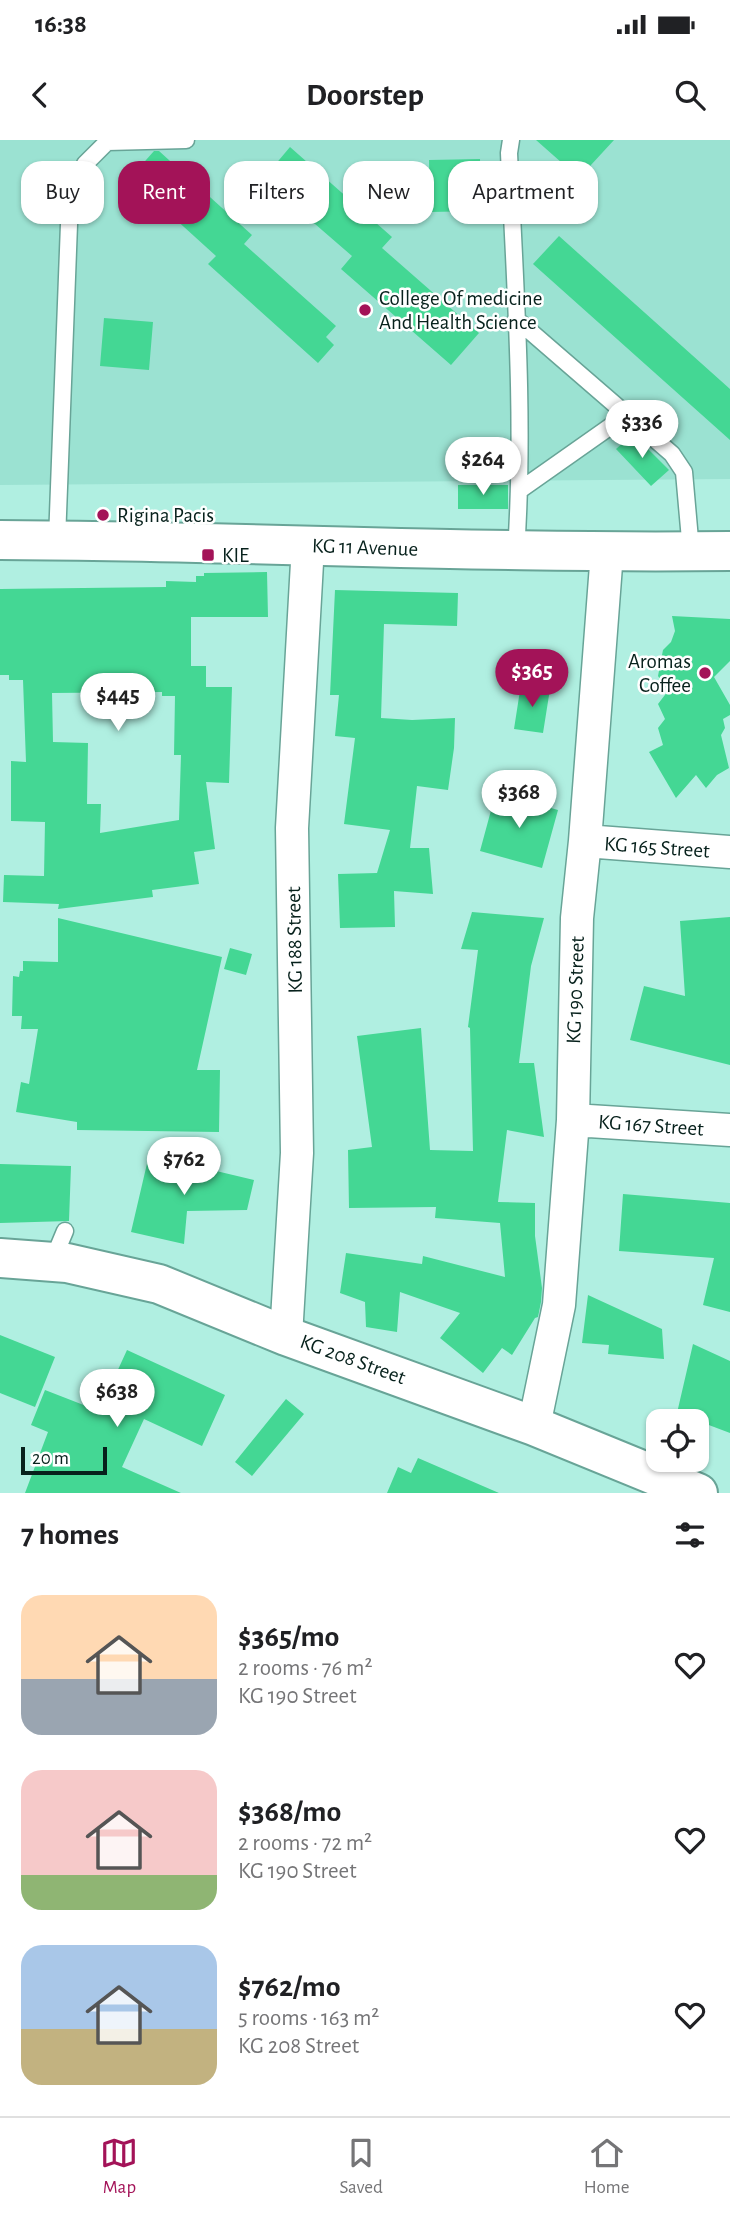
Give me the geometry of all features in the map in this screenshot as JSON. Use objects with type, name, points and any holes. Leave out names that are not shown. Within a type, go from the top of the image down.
[{"type":"main road","name":"KG 11 Avenue","points":[[0,540],[516,551],[730,551]]},
{"type":"main road","name":"KG 208 Street","points":[[0,1258],[59,1247],[286,1336],[534,1426],[698,1493]]},
{"type":"street","name":"KG 188 Street","points":[[286,1336],[297,1153],[292,828],[307,545]]},
{"type":"street","name":"KG 190 Street","points":[[534,1426],[559,1305],[573,1120],[576,918],[585,841],[607,552]]},
{"type":"street","name":"KG 165 Street","points":[[585,841],[730,852]]},
{"type":"street","name":"KG 167 Street","points":[[573,1120],[730,1130]]},
{"type":"lane","points":[[58,540],[69,198],[85,164],[107,142],[186,140]]},
{"type":"lane","points":[[511,140],[509,153],[520,490],[516,551]]},
{"type":"lane","points":[[516,319],[672,454],[684,472],[691,551]]},
{"type":"lane","points":[[520,490],[628,414]]},
{"type":"shaded area","name":"College Of medicine And Health Science","points":[[0,140],[730,140],[730,479],[0,485]]},
{"type":"building","points":[[536,140],[614,140],[595,161],[560,161]]},
{"type":"building","points":[[290,147],[306,161],[278,161]]},
{"type":"building","points":[[154,151],[159,151],[170,161],[145,161]]},
{"type":"building","points":[[480,159],[448,161],[448,212],[434,212],[434,161],[429,160]]},
{"type":"building","points":[[329,181],[343,194],[343,224],[377,224],[392,237],[382,248],[479,333],[451,365],[341,269],[352,256],[315,224],[329,224]]},
{"type":"building","points":[[210,197],[224,210],[224,224],[240,224],[252,235],[244,244],[336,326],[326,337],[334,345],[318,363],[208,264],[216,256],[181,224],[210,224]]},
{"type":"building","points":[[559,236],[730,389],[730,440],[533,264]]},
{"type":"building","points":[[104,318],[153,322],[149,370],[100,366]]},
{"type":"building","points":[[633,434],[669,470],[651,486],[616,449]]},
{"type":"building","points":[[458,485],[508,485],[508,509],[458,509]]},
{"type":"building","points":[[267,572],[268,617],[191,617],[191,666],[206,666],[206,687],[232,687],[229,783],[206,782],[215,849],[194,852],[199,884],[152,890],[153,897],[58,909],[59,904],[3,902],[4,875],[44,876],[45,822],[11,821],[11,761],[26,762],[23,680],[9,680],[9,675],[0,675],[0,589],[166,587],[166,581],[196,582],[196,576],[204,576],[204,573]],"holes":[[[162,692],[162,696],[175,696],[174,755],[181,755],[179,820],[100,833],[101,804],[87,804],[88,743],[53,742],[52,693]]]},
{"type":"building","points":[[335,590],[458,593],[457,626],[384,624],[381,718],[455,718],[448,790],[417,786],[410,848],[429,848],[433,894],[394,891],[395,927],[340,928],[338,874],[377,873],[390,830],[344,824],[355,738],[335,736],[339,695],[330,695]]},
{"type":"building","points":[[672,616],[730,619],[730,661],[714,677],[730,705],[730,715],[723,719],[725,728],[721,735],[729,768],[717,775],[706,788],[696,775],[676,798],[649,752],[663,745],[658,728],[665,719],[658,704],[668,691],[658,676],[663,650],[671,642],[675,631]]},
{"type":"building","points":[[521,684],[550,689],[543,733],[514,729]]},
{"type":"building","points":[[496,792],[558,810],[542,868],[480,851]]},
{"type":"building","points":[[472,912],[544,918],[531,966],[519,1063],[534,1063],[544,1137],[507,1130],[498,1202],[535,1203],[541,1302],[538,1317],[512,1355],[502,1348],[483,1373],[440,1338],[460,1313],[400,1292],[397,1332],[366,1327],[365,1302],[340,1293],[346,1253],[422,1264],[423,1256],[505,1277],[500,1223],[435,1218],[436,1207],[349,1208],[348,1150],[372,1147],[357,1036],[421,1028],[430,1150],[473,1151],[468,1027],[478,950],[461,949]]},
{"type":"building","points":[[730,917],[730,1065],[630,1040],[644,986],[685,996],[680,921]]},
{"type":"building","points":[[58,918],[222,957],[197,1070],[220,1070],[219,1132],[77,1130],[77,1122],[16,1112],[21,1082],[29,1084],[38,1029],[21,1029],[22,1016],[12,1016],[13,976],[19,977],[20,971],[23,971],[23,961],[58,962]]},
{"type":"building","points":[[230,948],[252,954],[246,975],[224,969]]},
{"type":"building","points":[[149,1155],[254,1180],[247,1210],[187,1211],[184,1244],[131,1232]]},
{"type":"building","points":[[0,1164],[71,1166],[69,1221],[0,1223]]},
{"type":"building","points":[[623,1194],[730,1203],[730,1312],[703,1305],[714,1258],[619,1251]]},
{"type":"building","points":[[588,1295],[662,1329],[664,1359],[608,1354],[609,1345],[582,1343]]},
{"type":"building","points":[[0,1335],[55,1357],[35,1407],[0,1393]]},
{"type":"building","points":[[693,1344],[730,1361],[730,1433],[709,1425],[709,1409],[678,1409]]},
{"type":"building","points":[[127,1350],[225,1395],[202,1446],[144,1419],[122,1467],[181,1493],[25,1493],[48,1432],[31,1425],[45,1390],[99,1411]]},
{"type":"building","points":[[286,1399],[304,1414],[252,1476],[235,1462]]},
{"type":"building","points":[[418,1458],[499,1493],[387,1493],[398,1467],[411,1473]]},
{"type":"place","name":"College Of medicine And Health Science","points":[[365,310]]},
{"type":"place","name":"Rigina Pacis","points":[[103,515]]},
{"type":"place","name":"KIE","points":[[208,555]]},
{"type":"place","name":"Aromas Coffee","points":[[705,673]]}]
